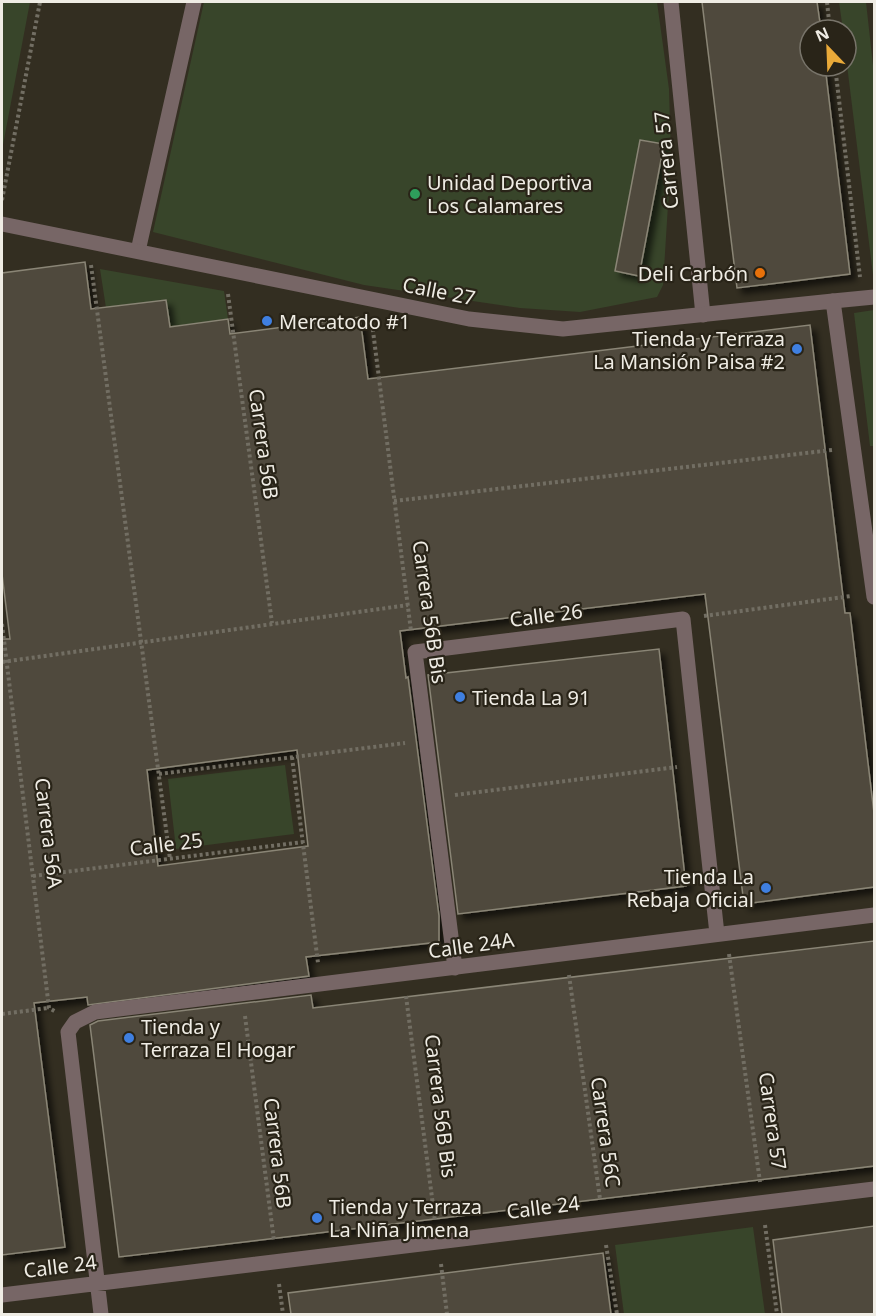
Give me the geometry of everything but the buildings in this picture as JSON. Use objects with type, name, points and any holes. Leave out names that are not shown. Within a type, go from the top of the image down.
[{"type":"street","points":[[138,251],[194,2]]},
{"type":"street","name":"Carrera 57","points":[[671,2],[703,315]]},
{"type":"street","name":"Calle 27","points":[[2,224],[469,319],[563,329],[869,298]]},
{"type":"street","points":[[833,301],[874,595]]},
{"type":"street","points":[[683,620],[698,764],[721,933]]},
{"type":"street","name":"Calle 26","points":[[415,652],[683,620]]},
{"type":"street","name":"Carrera 56B Bis","points":[[415,652],[455,968]]},
{"type":"street","name":"Calle 24A","points":[[75,1022],[95,1012],[874,915]]},
{"type":"street","points":[[75,1022],[68,1032],[101,1314]]},
{"type":"street","name":"Calle 24","points":[[2,1295],[874,1189]]},
{"type":"path","points":[[2,200],[39,2]]},
{"type":"path","points":[[827,2],[829,18]]},
{"type":"path","points":[[837,78],[869,298]]},
{"type":"path","points":[[88,240],[170,859]]},
{"type":"path","name":"Carrera 56B","points":[[225,268],[272,623]]},
{"type":"path","name":"Carrera 56B Bis","points":[[368,298],[415,652]]},
{"type":"path","points":[[394,501],[854,448]]},
{"type":"path","points":[[683,620],[874,595]]},
{"type":"path","points":[[4,662],[408,605]]},
{"type":"path","name":"Carrera 56A","points":[[2,624],[4,662],[49,1008]]},
{"type":"path","points":[[159,774],[426,740]]},
{"type":"path","points":[[292,757],[320,984]]},
{"type":"path","points":[[433,798],[698,764]]},
{"type":"path","name":"Calle 25","points":[[33,876],[303,842]]},
{"type":"path","name":"Carrera 57","points":[[721,933],[777,1314]]},
{"type":"path","name":"Carrera 56C","points":[[566,953],[616,1314]]},
{"type":"path","name":"Carrera 56B Bis","points":[[403,975],[447,1314]]},
{"type":"path","name":"Carrera 56B","points":[[242,994],[283,1314]]},
{"type":"path","points":[[2,1014],[49,1008],[75,1022]]},
{"type":"green space","points":[[2,2],[30,2],[2,150]]},
{"type":"green space","name":"Unidad Deportiva Los Calamares","points":[[204,2],[657,2],[669,89],[671,157],[663,285],[657,297],[580,312],[520,308],[364,285],[153,232]]},
{"type":"green space","points":[[839,2],[866,2],[874,74],[873,275],[849,78],[858,78],[858,18],[841,18]]},
{"type":"green space","points":[[100,269],[224,291],[228,319],[170,327],[166,300],[106,308]]},
{"type":"green space","points":[[874,310],[874,446],[870,446],[854,313]]},
{"type":"green space","points":[[285,765],[294,834],[176,849],[168,779]]},
{"type":"green space","points":[[753,1227],[765,1314],[624,1314],[615,1245]]},
{"type":"place","name":"Unidad Deportiva Los Calamares","points":[[415,194]]},
{"type":"place","name":"Deli Carbón","points":[[760,273]]},
{"type":"place","name":"Mercatodo #1","points":[[267,321]]},
{"type":"place","name":"Tienda y Terraza La Mansión Paisa #2","points":[[797,349]]},
{"type":"place","name":"Tienda La 91","points":[[460,697]]},
{"type":"place","name":"Tienda La Rebaja Oficial","points":[[766,888]]},
{"type":"place","name":"Tienda y Terraza El Hogar","points":[[129,1038]]},
{"type":"place","name":"Tienda y Terraza La Niña Jimena","points":[[317,1218]]}]
